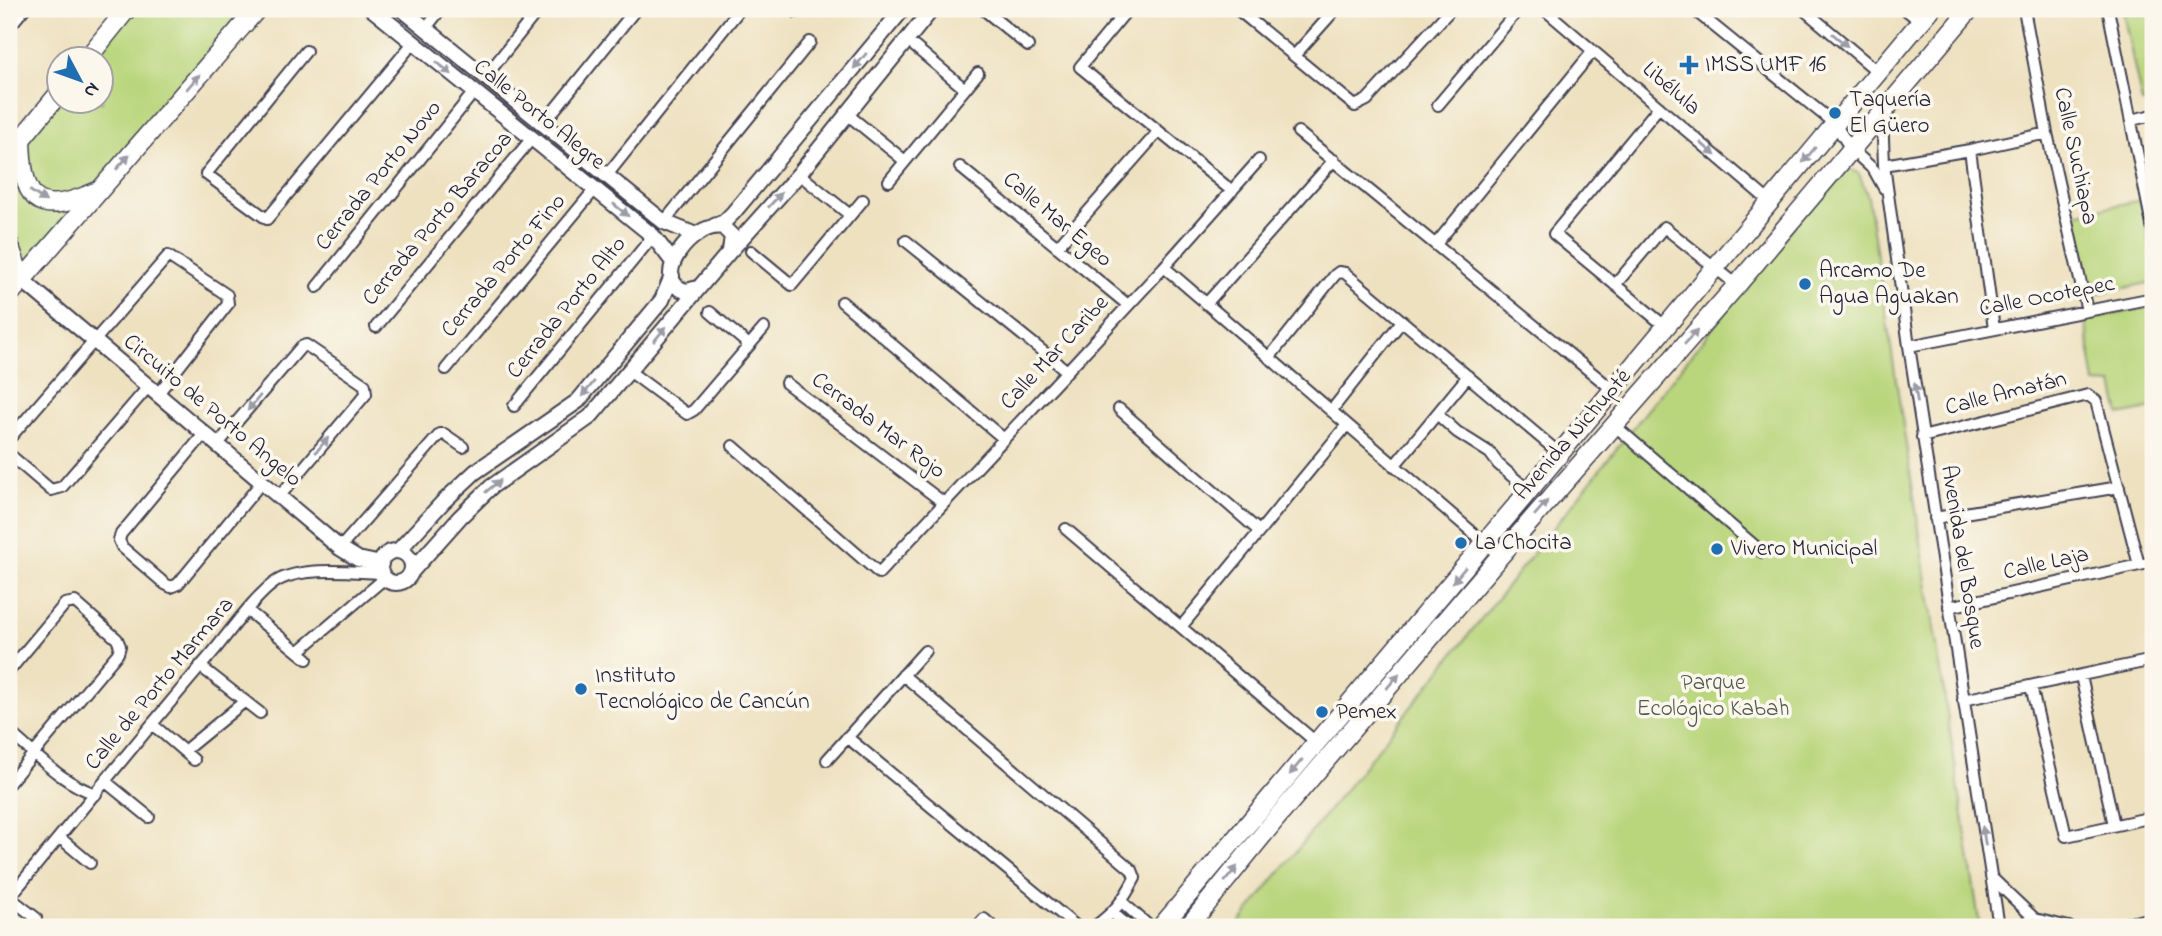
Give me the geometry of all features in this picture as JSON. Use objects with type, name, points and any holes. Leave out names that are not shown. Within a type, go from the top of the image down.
[{"type":"main road","points":[[97,46],[127,9]]},
{"type":"main road","points":[[9,295],[257,9]]},
{"type":"main road","name":"Avenida Nichupté","points":[[1161,927],[1268,815],[1500,556],[1737,285],[1970,9]]},
{"type":"main road","name":"Avenida Nichupté","points":[[1188,927],[1317,743],[1925,15]]},
{"type":"main road","points":[[9,154],[46,109]]},
{"type":"main road","points":[[21,138],[23,178],[27,188],[35,196],[46,202],[60,204],[98,190]]},
{"type":"main road","points":[[9,244],[21,279]]},
{"type":"street","points":[[9,27],[24,9]]},
{"type":"street","name":"Calle Porto Alegre","points":[[372,9],[653,236],[672,269]]},
{"type":"street","name":"Calle Porto Alegre","points":[[402,9],[664,222],[696,235]]},
{"type":"street","points":[[306,51],[206,174],[267,219],[441,9]]},
{"type":"street","points":[[486,76],[540,9]]},
{"type":"street","points":[[533,138],[636,9]]},
{"type":"street","points":[[595,189],[740,9]]},
{"type":"street","points":[[248,611],[303,656],[383,572],[386,555],[398,551],[443,502],[496,456],[578,401],[662,300],[683,246],[696,235],[724,222],[733,213],[903,9]]},
{"type":"street","points":[[383,572],[395,583],[405,580],[460,517],[511,472],[590,417],[698,288],[799,174],[932,9]]},
{"type":"street","points":[[983,9],[1028,46]]},
{"type":"street","points":[[1128,9],[1080,67],[1232,191]]},
{"type":"street","points":[[1237,9],[1354,106],[1367,100],[1451,9]]},
{"type":"street","points":[[1294,56],[1336,9]]},
{"type":"street","points":[[1438,105],[1519,9]]},
{"type":"street","name":"Libélula","points":[[1544,9],[1770,202]]},
{"type":"street","name":"Avenida del Bosque","points":[[1693,9],[1835,124],[1851,149],[1874,170],[1887,193]]},
{"type":"street","points":[[1803,9],[1878,72]]},
{"type":"street","points":[[1905,9],[1925,15]]},
{"type":"street","name":"Calle Suchiapa","points":[[2024,9],[2047,133],[2087,311]]},
{"type":"street","points":[[2108,9],[2153,230]]},
{"type":"street","points":[[653,236],[810,42]]},
{"type":"street","points":[[915,47],[965,89]]},
{"type":"street","points":[[1436,244],[1593,51]]},
{"type":"street","points":[[889,181],[978,73]]},
{"type":"street","name":"Cerrada Porto Novo","points":[[317,287],[474,92]]},
{"type":"street","points":[[1659,107],[1554,234],[1666,327]]},
{"type":"street","name":"Avenida del Bosque","points":[[1882,113],[1887,193],[1922,437],[1999,927]]},
{"type":"street","points":[[847,114],[905,162]]},
{"type":"street","points":[[2131,120],[2153,115]]},
{"type":"street","points":[[1057,247],[1158,132]]},
{"type":"street","points":[[1298,132],[1613,390]]},
{"type":"street","points":[[1884,165],[2047,133]]},
{"type":"street","name":"Cerrada Porto Baracoa","points":[[376,327],[533,138]]},
{"type":"street","points":[[1970,150],[1994,329]]},
{"type":"street","name":"Calle Mar Caribe","points":[[733,446],[879,573],[1164,267],[1259,160]]},
{"type":"street","points":[[1206,304],[1334,160]]},
{"type":"street","name":"Calle Mar Egeo","points":[[960,167],[1128,305]]},
{"type":"street","points":[[799,174],[850,215]]},
{"type":"street","name":"Cerrada Porto Fino","points":[[446,369],[595,189]]},
{"type":"street","points":[[751,251],[792,285],[863,200]]},
{"type":"street","points":[[715,226],[730,232],[733,239],[730,251]]},
{"type":"street","points":[[1615,285],[1664,227],[1737,285]]},
{"type":"street","name":"Cerrada Porto Alto","points":[[514,406],[653,236]]},
{"type":"street","points":[[906,241],[1067,371]]},
{"type":"street","points":[[9,439],[92,340],[168,256],[172,256],[227,295],[228,304],[152,391],[62,487],[51,490],[9,454]]},
{"type":"street","points":[[1164,267],[1500,556]]},
{"type":"street","points":[[672,269],[678,289],[685,292],[698,288]]},
{"type":"street","points":[[1269,358],[1335,275],[1339,272],[1345,273],[1559,453]]},
{"type":"street","name":"Circuito de Porto Angelo","points":[[21,279],[278,498],[340,548],[383,572]]},
{"type":"street","name":"Calle Ocotepec","points":[[1909,346],[2153,298]]},
{"type":"street","points":[[842,302],[1004,439]]},
{"type":"street","points":[[710,312],[749,345]]},
{"type":"street","points":[[1331,411],[1402,321]]},
{"type":"street","points":[[629,371],[687,414],[694,410],[764,328]]},
{"type":"street","points":[[217,446],[301,347],[312,346],[365,385],[366,394],[278,498]]},
{"type":"street","points":[[1394,466],[1468,376]]},
{"type":"street","name":"Cerrada Mar Rojo","points":[[786,383],[944,503]]},
{"type":"street","name":"Calle Amatán","points":[[1922,437],[2088,395],[2096,401],[2139,565]]},
{"type":"street","points":[[1119,409],[1259,531]]},
{"type":"street","points":[[1437,414],[1457,432],[1490,453],[1498,464],[1529,491]]},
{"type":"street","points":[[1181,627],[1347,425]]},
{"type":"street","points":[[1614,425],[1762,552]]},
{"type":"street","points":[[340,548],[439,433],[463,447]]},
{"type":"street","points":[[204,435],[121,534],[122,547],[165,584],[178,584],[261,483]]},
{"type":"street","points":[[1935,518],[2119,487]]},
{"type":"street","points":[[443,502],[460,517]]},
{"type":"street","points":[[1066,529],[1317,743]]},
{"type":"street","points":[[398,551],[409,558],[412,570]]},
{"type":"street","name":"Calle Laja","points":[[1949,607],[2153,562]]},
{"type":"street","name":"Calle de Porto Marmara","points":[[9,898],[200,666],[277,581],[300,574],[327,571],[383,572]]},
{"type":"street","points":[[9,671],[65,604],[70,602],[75,602],[117,639],[120,646],[118,653],[9,783]]},
{"type":"street","points":[[827,760],[925,651]]},
{"type":"street","points":[[1963,701],[2153,660]]},
{"type":"street","points":[[200,666],[260,713]]},
{"type":"street","points":[[903,675],[1132,870],[1135,878],[1122,902],[1113,913],[1094,927]]},
{"type":"street","points":[[2081,676],[2114,825]]},
{"type":"street","points":[[2031,686],[2066,836],[2153,817]]},
{"type":"street","points":[[184,751],[245,701]]},
{"type":"street","points":[[152,724],[194,760]]},
{"type":"street","points":[[9,732],[61,777],[96,794]]},
{"type":"street","points":[[848,737],[1077,927]]},
{"type":"street","points":[[106,782],[149,817]]},
{"type":"street","points":[[59,837],[90,863]]},
{"type":"street","points":[[1991,876],[2035,919],[2069,927]]},
{"type":"street","points":[[9,898],[36,918]]},
{"type":"street","points":[[1122,902],[1150,927]]},
{"type":"street","points":[[1113,913],[1129,927]]},
{"type":"street","points":[[2110,927],[2153,918]]},
{"type":"street","points":[[981,923],[993,927]]},
{"type":"green space","points":[[127,9],[256,9],[9,295],[9,154],[46,116],[116,116],[116,46],[97,46]]},
{"type":"green space","points":[[2123,12],[2153,17],[2153,101],[2142,103]]},
{"type":"green space","name":"Parque Ecológico Kabah","points":[[1847,167],[1859,174],[1868,197],[1980,927],[1236,927],[1824,188]]},
{"type":"green space","points":[[2141,200],[2153,261],[2153,282],[2091,295],[2075,214]]},
{"type":"green space","points":[[2153,306],[2153,408],[2120,415],[2113,384],[2095,383],[2085,320]]},
{"type":"place","name":"IMSS UMF 16","points":[[1689,65]]},
{"type":"place","name":"Taquería El Güero","points":[[1835,113]]},
{"type":"place","name":"Arcamo De Agua Aguakan","points":[[1805,284]]},
{"type":"place","name":"La Chocita","points":[[1461,543]]},
{"type":"place","name":"Vivero Municipal","points":[[1717,549]]},
{"type":"place","name":"Instituto Tecnológico de Cancún","points":[[581,689]]},
{"type":"place","name":"Pemex","points":[[1322,712]]}]
